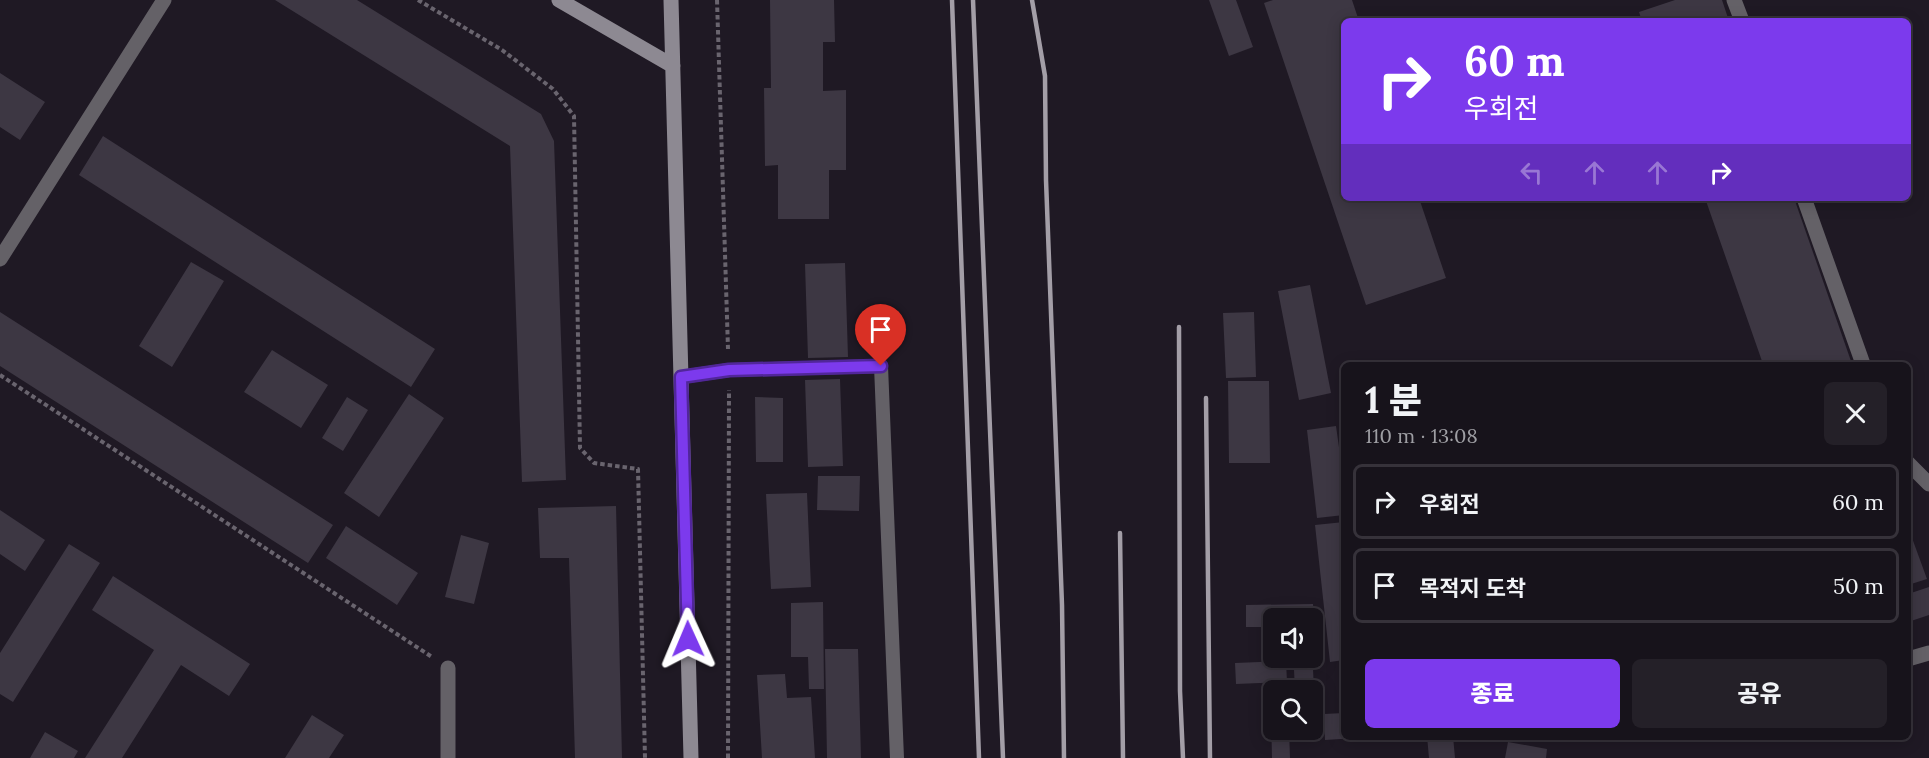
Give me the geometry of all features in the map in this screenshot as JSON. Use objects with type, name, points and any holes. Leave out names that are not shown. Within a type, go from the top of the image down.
[{"type":"main road","points":[[559,0],[673,66]]},
{"type":"main road","points":[[671,0],[691,758]]},
{"type":"street","points":[[0,259],[164,0]]},
{"type":"street","points":[[1734,0],[1741,18]]},
{"type":"street","points":[[1805,201],[1862,362]]},
{"type":"street","points":[[1911,466],[1929,484]]},
{"type":"street","points":[[1911,658],[1929,653]]},
{"type":"street","points":[[448,668],[448,758]]},
{"type":"lane","points":[[681,377],[729,370],[881,366],[897,758]]},
{"type":"path","points":[[418,0],[502,50],[553,89],[574,116],[580,448],[594,463],[638,469],[645,758]]},
{"type":"path","points":[[0,375],[448,668]]},
{"type":"building","points":[[275,0],[357,0],[541,114],[554,141],[566,480],[522,482],[510,146]]},
{"type":"building","points":[[770,0],[834,0],[835,42],[823,42],[823,91],[846,90],[846,170],[829,170],[829,219],[778,219],[778,165],[765,166],[764,88],[771,88]]},
{"type":"building","points":[[1209,0],[1236,0],[1253,47],[1229,56]]},
{"type":"building","points":[[1273,0],[1352,0],[1358,18],[1341,18],[1341,201],[1420,201],[1446,278],[1366,305],[1264,3]]},
{"type":"building","points":[[1675,0],[1722,0],[1728,18],[1641,18],[1639,12]]},
{"type":"building","points":[[0,73],[45,102],[20,140],[0,127]]},
{"type":"building","points":[[103,136],[435,349],[411,387],[79,175]]},
{"type":"building","points":[[1706,201],[1795,201],[1851,362],[1762,362]]},
{"type":"building","points":[[191,262],[224,281],[172,367],[139,346]]},
{"type":"building","points":[[845,263],[848,357],[808,358],[805,264]]},
{"type":"building","points":[[1310,285],[1331,393],[1299,400],[1278,291]]},
{"type":"building","points":[[0,312],[333,525],[308,563],[0,366]]},
{"type":"building","points":[[1254,312],[1256,377],[1226,378],[1223,313]]},
{"type":"building","points":[[272,350],[328,385],[301,428],[244,392]]},
{"type":"building","points":[[840,379],[843,466],[808,467],[805,380]]},
{"type":"building","points":[[1228,381],[1269,381],[1270,463],[1229,463]]},
{"type":"building","points":[[409,394],[444,418],[379,517],[344,493]]},
{"type":"building","points":[[347,397],[368,410],[343,451],[322,438]]},
{"type":"building","points":[[755,397],[783,398],[783,462],[756,462]]},
{"type":"building","points":[[1336,426],[1341,462],[1341,515],[1317,518],[1307,430]]},
{"type":"building","points":[[818,476],[860,476],[859,511],[817,510]]},
{"type":"building","points":[[807,493],[811,587],[771,589],[766,494]]},
{"type":"building","points":[[616,506],[622,758],[575,758],[569,558],[540,558],[538,508]]},
{"type":"building","points":[[0,510],[45,540],[25,571],[0,554]]},
{"type":"building","points":[[1341,522],[1341,660],[1330,662],[1315,525]]},
{"type":"building","points":[[346,526],[418,573],[397,605],[326,558]]},
{"type":"building","points":[[461,535],[489,543],[474,604],[445,597]]},
{"type":"building","points":[[1911,535],[1927,579],[1911,584]]},
{"type":"building","points":[[69,544],[100,563],[13,702],[0,694],[0,653]]},
{"type":"building","points":[[113,576],[250,664],[229,696],[181,665],[122,758],[85,758],[154,650],[92,610]]},
{"type":"building","points":[[1929,587],[1929,615],[1911,621],[1911,593]]},
{"type":"building","points":[[823,602],[824,689],[809,689],[808,657],[791,657],[791,603]]},
{"type":"building","points":[[1313,604],[1313,608],[1263,608],[1263,627],[1246,627],[1246,605]]},
{"type":"building","points":[[825,649],[858,649],[861,758],[827,758]]},
{"type":"building","points":[[1263,662],[1263,668],[1286,668],[1287,680],[1263,680],[1263,683],[1236,684],[1235,663]]},
{"type":"building","points":[[1313,669],[1314,680],[1294,680],[1294,670]]},
{"type":"building","points":[[785,674],[787,698],[811,697],[815,758],[762,758],[757,675]]},
{"type":"building","points":[[1341,713],[1341,739],[1325,740],[1324,714]]},
{"type":"building","points":[[312,715],[344,735],[329,758],[285,758]]},
{"type":"building","points":[[45,732],[78,751],[74,758],[30,758]]},
{"type":"building","points":[[1272,740],[1289,740],[1290,758],[1272,758]]},
{"type":"building","points":[[1427,740],[1453,740],[1455,758],[1429,758]]},
{"type":"building","points":[[1508,742],[1547,749],[1546,758],[1505,758]]},
{"type":"railway","points":[[952,0],[979,758]]},
{"type":"railway","points":[[973,0],[1003,758]]},
{"type":"railway","points":[[1032,0],[1045,76],[1046,180],[1062,605],[1064,758]]},
{"type":"railway","points":[[1179,327],[1180,691],[1183,758]]},
{"type":"railway","points":[[1206,398],[1210,758]]},
{"type":"railway","points":[[1120,533],[1123,758]]},
{"type":"route","points":[[688,639],[681,377],[729,370],[881,366]]}]
